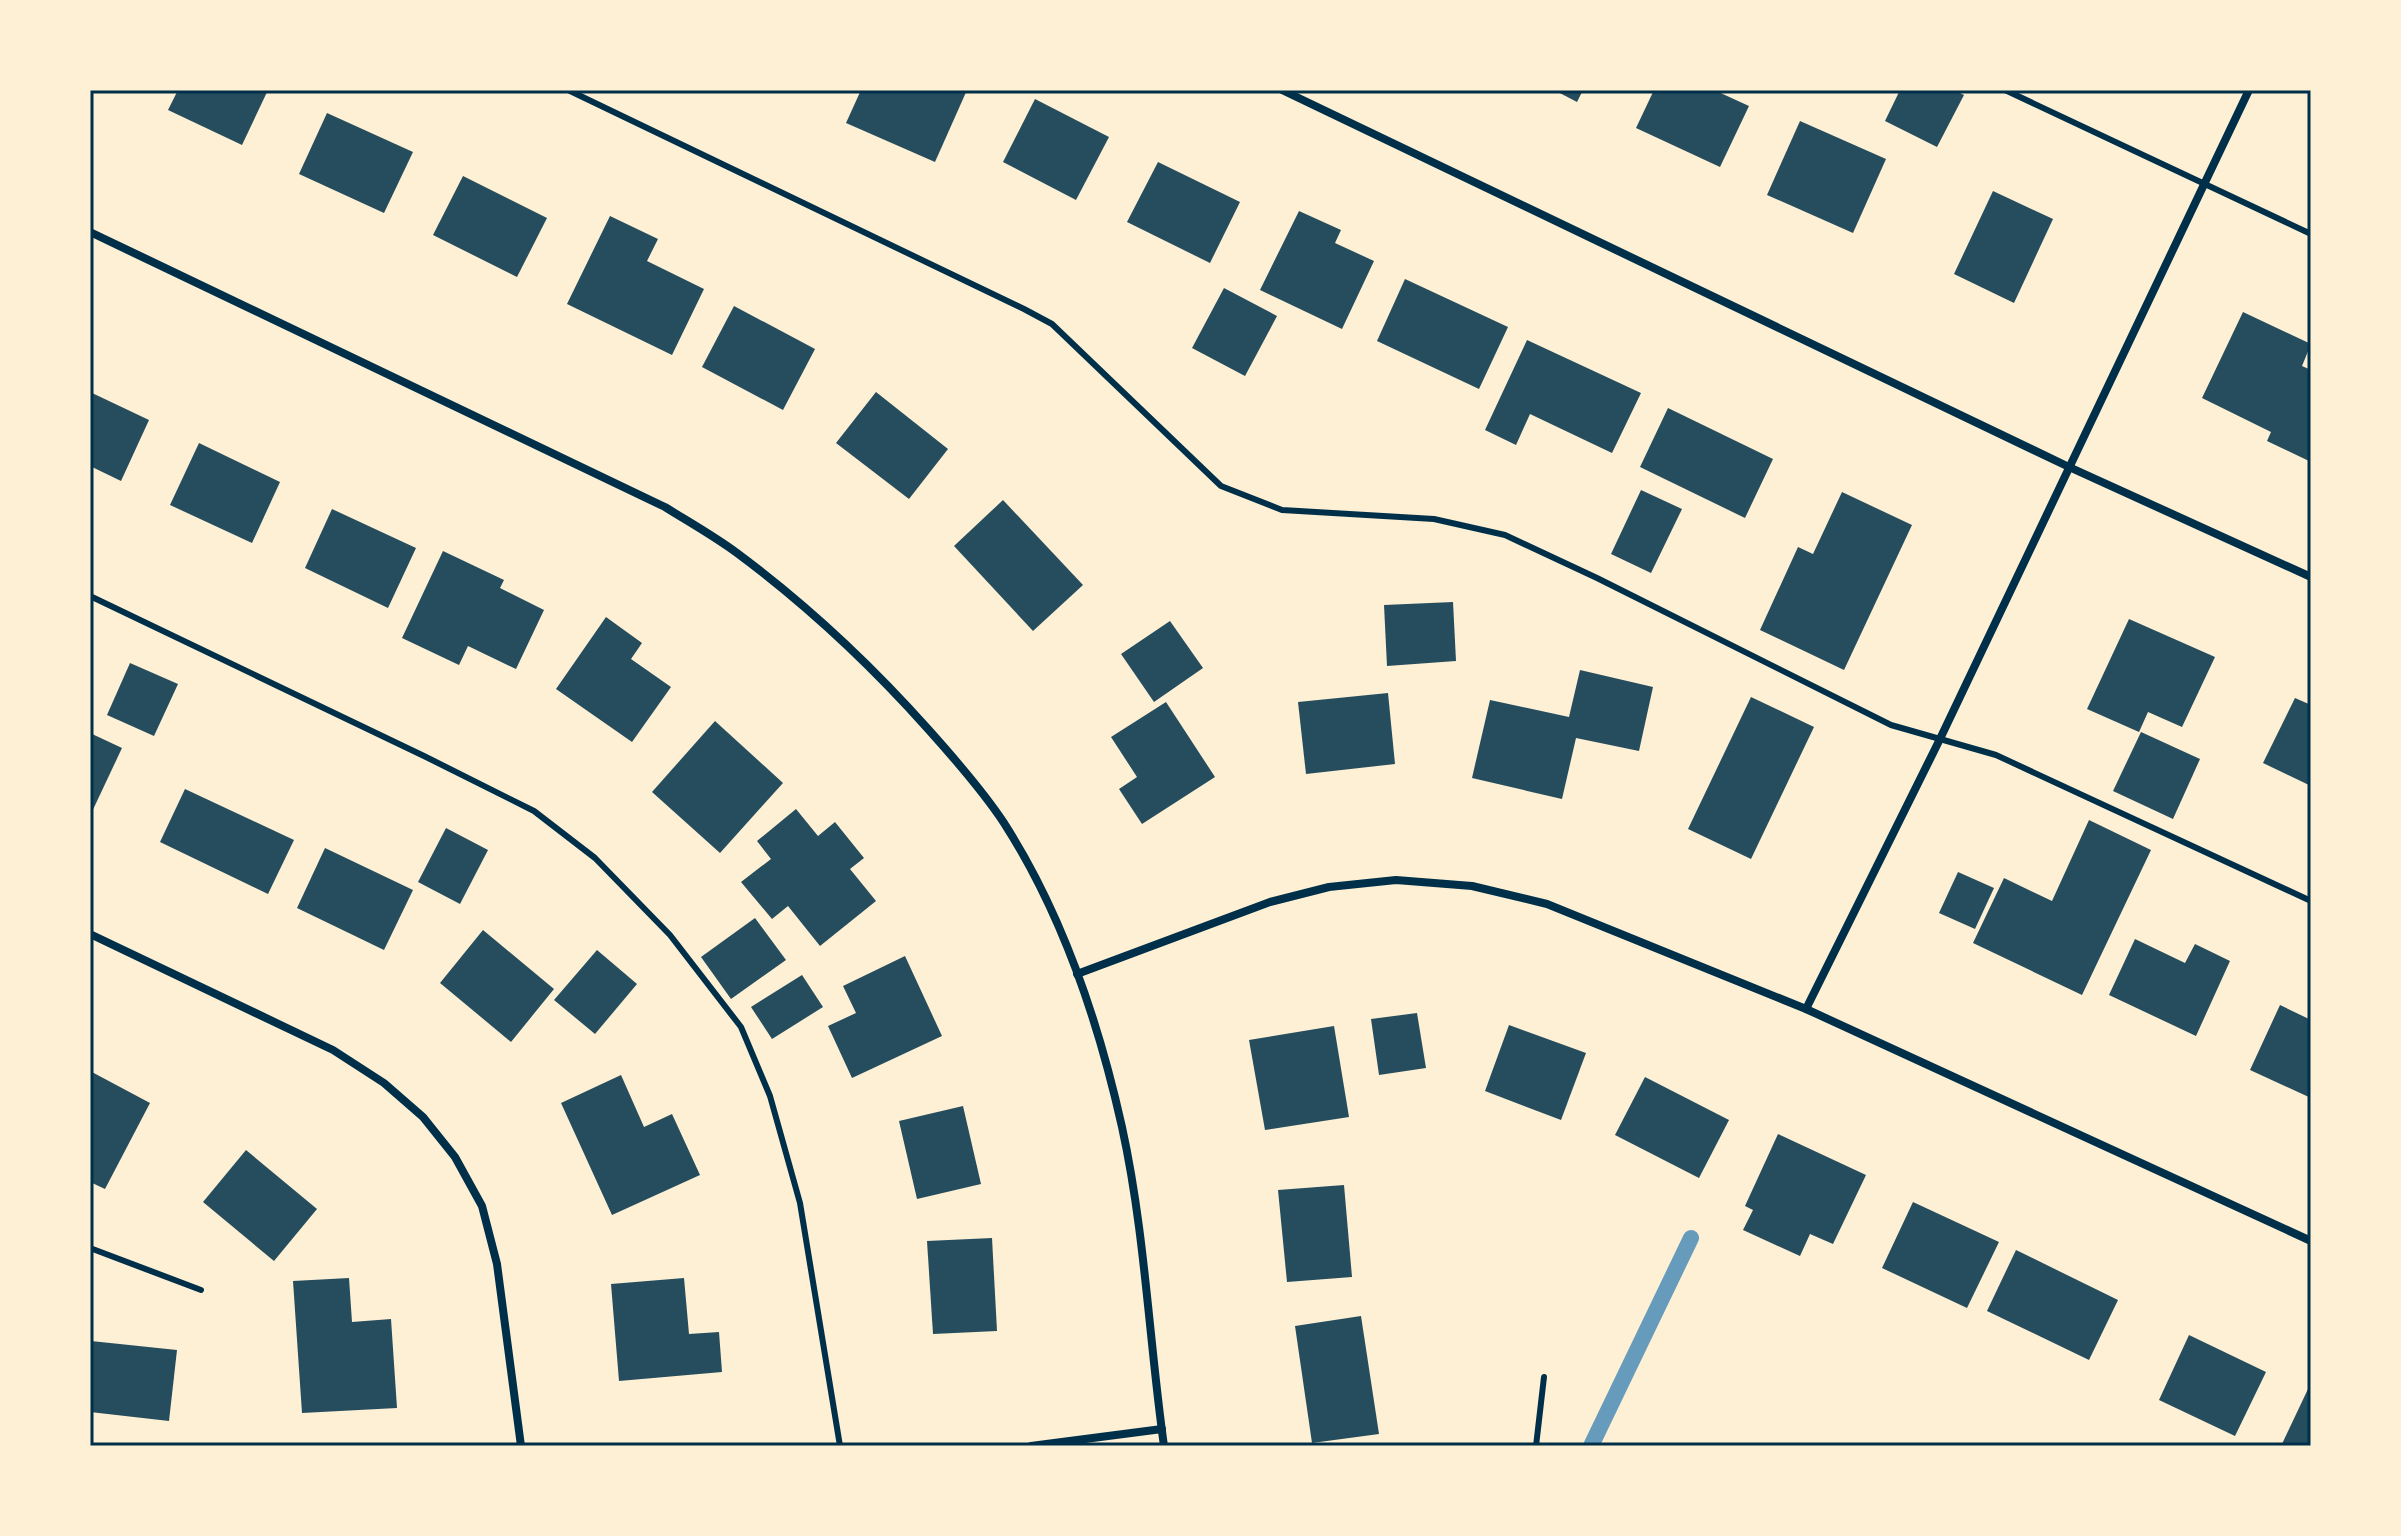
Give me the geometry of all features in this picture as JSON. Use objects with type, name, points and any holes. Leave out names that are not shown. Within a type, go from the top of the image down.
[{"type":"street","points":[[1282,90],[2069,467],[2311,577]]},
{"type":"street","points":[[1806,1009],[1939,741],[2249,90]]},
{"type":"street","points":[[90,232],[665,507],[735,551],[820,619],[884,680],[1004,822],[1046,898],[1077,974],[1122,1128],[1137,1216],[1164,1446]]},
{"type":"street","points":[[1077,974],[1270,902],[1329,887],[1396,880],[1472,886],[1547,904],[1806,1009],[2311,1241]]},
{"type":"street","points":[[90,934],[333,1050],[384,1083],[423,1117],[455,1157],[482,1206],[497,1264],[521,1446]]},
{"type":"street","points":[[1031,1446],[1162,1429]]},
{"type":"lane","points":[[568,90],[1052,324],[1221,486],[1282,510],[1434,519],[1505,535],[1891,725],[1996,755],[2311,901]]},
{"type":"lane","points":[[2005,90],[2311,234]]},
{"type":"lane","points":[[90,596],[534,811],[595,858],[670,935],[741,1027],[770,1096],[800,1203],[840,1446]]},
{"type":"lane","points":[[90,1248],[201,1290]]},
{"type":"lane","points":[[1536,1446],[1544,1377]]},
{"type":"building","points":[[178,90],[268,90],[242,145],[168,110]]},
{"type":"building","points":[[861,90],[967,90],[935,162],[846,123]]},
{"type":"building","points":[[1554,90],[1583,90],[1577,102]]},
{"type":"building","points":[[1654,90],[1714,90],[1749,106],[1720,167],[1636,128]]},
{"type":"building","points":[[1900,90],[1954,90],[1964,95],[1937,147],[1885,121]]},
{"type":"building","points":[[1035,99],[1109,137],[1076,200],[1003,162]]},
{"type":"building","points":[[327,113],[413,152],[384,213],[299,174]]},
{"type":"building","points":[[1800,121],[1886,159],[1853,233],[1767,195]]},
{"type":"building","points":[[1158,162],[1240,202],[1210,263],[1127,222]]},
{"type":"building","points":[[463,176],[547,218],[517,277],[433,235]]},
{"type":"building","points":[[1993,191],[2053,219],[2014,303],[1954,274]]},
{"type":"building","points":[[1299,211],[1341,230],[1335,243],[1374,261],[1342,329],[1260,290]]},
{"type":"building","points":[[610,216],[658,239],[647,261],[704,289],[672,355],[567,304]]},
{"type":"building","points":[[1405,279],[1508,327],[1479,389],[1377,341]]},
{"type":"building","points":[[1224,288],[1277,316],[1245,376],[1192,348]]},
{"type":"building","points":[[734,306],[815,349],[783,410],[702,367]]},
{"type":"building","points":[[2243,312],[2311,344],[2302,366],[2311,370],[2309,461],[2267,441],[2271,432],[2202,398]]},
{"type":"building","points":[[1527,340],[1641,393],[1612,453],[1530,414],[1516,445],[1485,430]]},
{"type":"building","points":[[90,392],[149,420],[121,481],[90,466]]},
{"type":"building","points":[[876,392],[948,449],[909,499],[836,443]]},
{"type":"building","points":[[1668,408],[1773,459],[1745,518],[1640,467]]},
{"type":"building","points":[[199,443],[280,482],[252,543],[170,505]]},
{"type":"building","points":[[1641,490],[1682,509],[1651,573],[1611,554]]},
{"type":"building","points":[[1842,492],[1912,525],[1844,670],[1760,630],[1798,547],[1813,554]]},
{"type":"building","points":[[1003,500],[1083,585],[1033,631],[954,546]]},
{"type":"building","points":[[332,509],[416,548],[388,608],[305,568]]},
{"type":"building","points":[[443,551],[504,580],[500,588],[544,610],[516,669],[468,646],[459,665],[402,638]]},
{"type":"building","points":[[1453,602],[1456,661],[1387,666],[1384,605]]},
{"type":"building","points":[[606,617],[642,643],[631,659],[671,687],[632,742],[556,689]]},
{"type":"building","points":[[2129,619],[2215,657],[2182,727],[2148,712],[2139,732],[2087,709]]},
{"type":"building","points":[[1170,621],[1203,668],[1154,702],[1121,654]]},
{"type":"building","points":[[130,663],[178,684],[154,736],[107,715]]},
{"type":"building","points":[[1580,670],[1653,687],[1639,751],[1576,738],[1562,799],[1472,778],[1490,700],[1569,717]]},
{"type":"building","points":[[1388,693],[1395,764],[1306,774],[1298,702]]},
{"type":"building","points":[[1751,697],[1814,727],[1751,859],[1688,829]]},
{"type":"building","points":[[2295,698],[2311,705],[2311,786],[2263,763]]},
{"type":"building","points":[[1166,702],[1215,777],[1142,824],[1119,789],[1137,777],[1111,737]]},
{"type":"building","points":[[715,721],[783,783],[720,853],[652,792]]},
{"type":"building","points":[[2141,732],[2200,759],[2173,819],[2113,791]]},
{"type":"building","points":[[90,733],[122,748],[90,816]]},
{"type":"building","points":[[185,789],[294,840],[268,894],[160,842]]},
{"type":"building","points":[[796,809],[818,836],[835,822],[864,858],[850,869],[876,901],[820,946],[788,906],[772,919],[741,882],[771,859],[757,841]]},
{"type":"building","points":[[2089,820],[2151,850],[2082,995],[1973,943],[2004,878],[2052,901]]},
{"type":"building","points":[[446,828],[488,850],[460,904],[418,882]]},
{"type":"building","points":[[325,848],[413,890],[384,950],[297,908]]},
{"type":"building","points":[[1958,872],[1994,888],[1975,929],[1939,913]]},
{"type":"building","points":[[755,918],[786,960],[731,999],[701,957]]},
{"type":"building","points":[[483,930],[554,989],[511,1042],[440,983]]},
{"type":"building","points":[[2135,939],[2185,963],[2195,944],[2230,961],[2196,1036],[2109,995]]},
{"type":"building","points":[[597,950],[637,984],[595,1034],[554,1000]]},
{"type":"building","points":[[905,956],[942,1036],[852,1078],[828,1026],[856,1013],[843,986]]},
{"type":"building","points":[[802,975],[823,1007],[772,1039],[751,1007]]},
{"type":"building","points":[[2280,1005],[2311,1020],[2311,1098],[2250,1070]]},
{"type":"building","points":[[1417,1013],[1426,1068],[1379,1075],[1371,1019]]},
{"type":"building","points":[[1509,1025],[1586,1053],[1561,1120],[1485,1091]]},
{"type":"building","points":[[1334,1026],[1349,1117],[1265,1130],[1249,1040]]},
{"type":"building","points":[[90,1071],[150,1103],[105,1189],[90,1182]]},
{"type":"building","points":[[621,1075],[644,1127],[672,1114],[700,1175],[612,1215],[561,1103]]},
{"type":"building","points":[[1645,1077],[1729,1120],[1699,1178],[1615,1135]]},
{"type":"building","points":[[963,1106],[981,1184],[917,1199],[899,1121]]},
{"type":"building","points":[[1778,1134],[1866,1175],[1833,1244],[1810,1234],[1800,1256],[1743,1230],[1753,1210],[1745,1206]]},
{"type":"building","points":[[246,1150],[317,1209],[274,1261],[203,1202]]},
{"type":"building","points":[[1344,1185],[1352,1277],[1287,1282],[1278,1190]]},
{"type":"building","points":[[1913,1202],[1999,1242],[1967,1308],[1882,1268]]},
{"type":"building","points":[[992,1238],[997,1331],[933,1334],[927,1241]]},
{"type":"building","points":[[2016,1250],[2118,1300],[2089,1360],[1987,1311]]},
{"type":"building","points":[[349,1278],[352,1322],[391,1319],[397,1408],[302,1413],[293,1281]]},
{"type":"building","points":[[684,1278],[689,1334],[719,1332],[722,1372],[619,1381],[611,1284]]},
{"type":"building","points":[[1361,1316],[1379,1434],[1312,1443],[1295,1326]]},
{"type":"building","points":[[2189,1335],[2266,1372],[2235,1436],[2159,1400]]},
{"type":"building","points":[[91,1341],[177,1350],[169,1421],[90,1412]]},
{"type":"building","points":[[2308,1389],[2311,1391],[2311,1446],[2281,1446]]},
{"type":"waterway","points":[[1591,1446],[1691,1238]]}]
